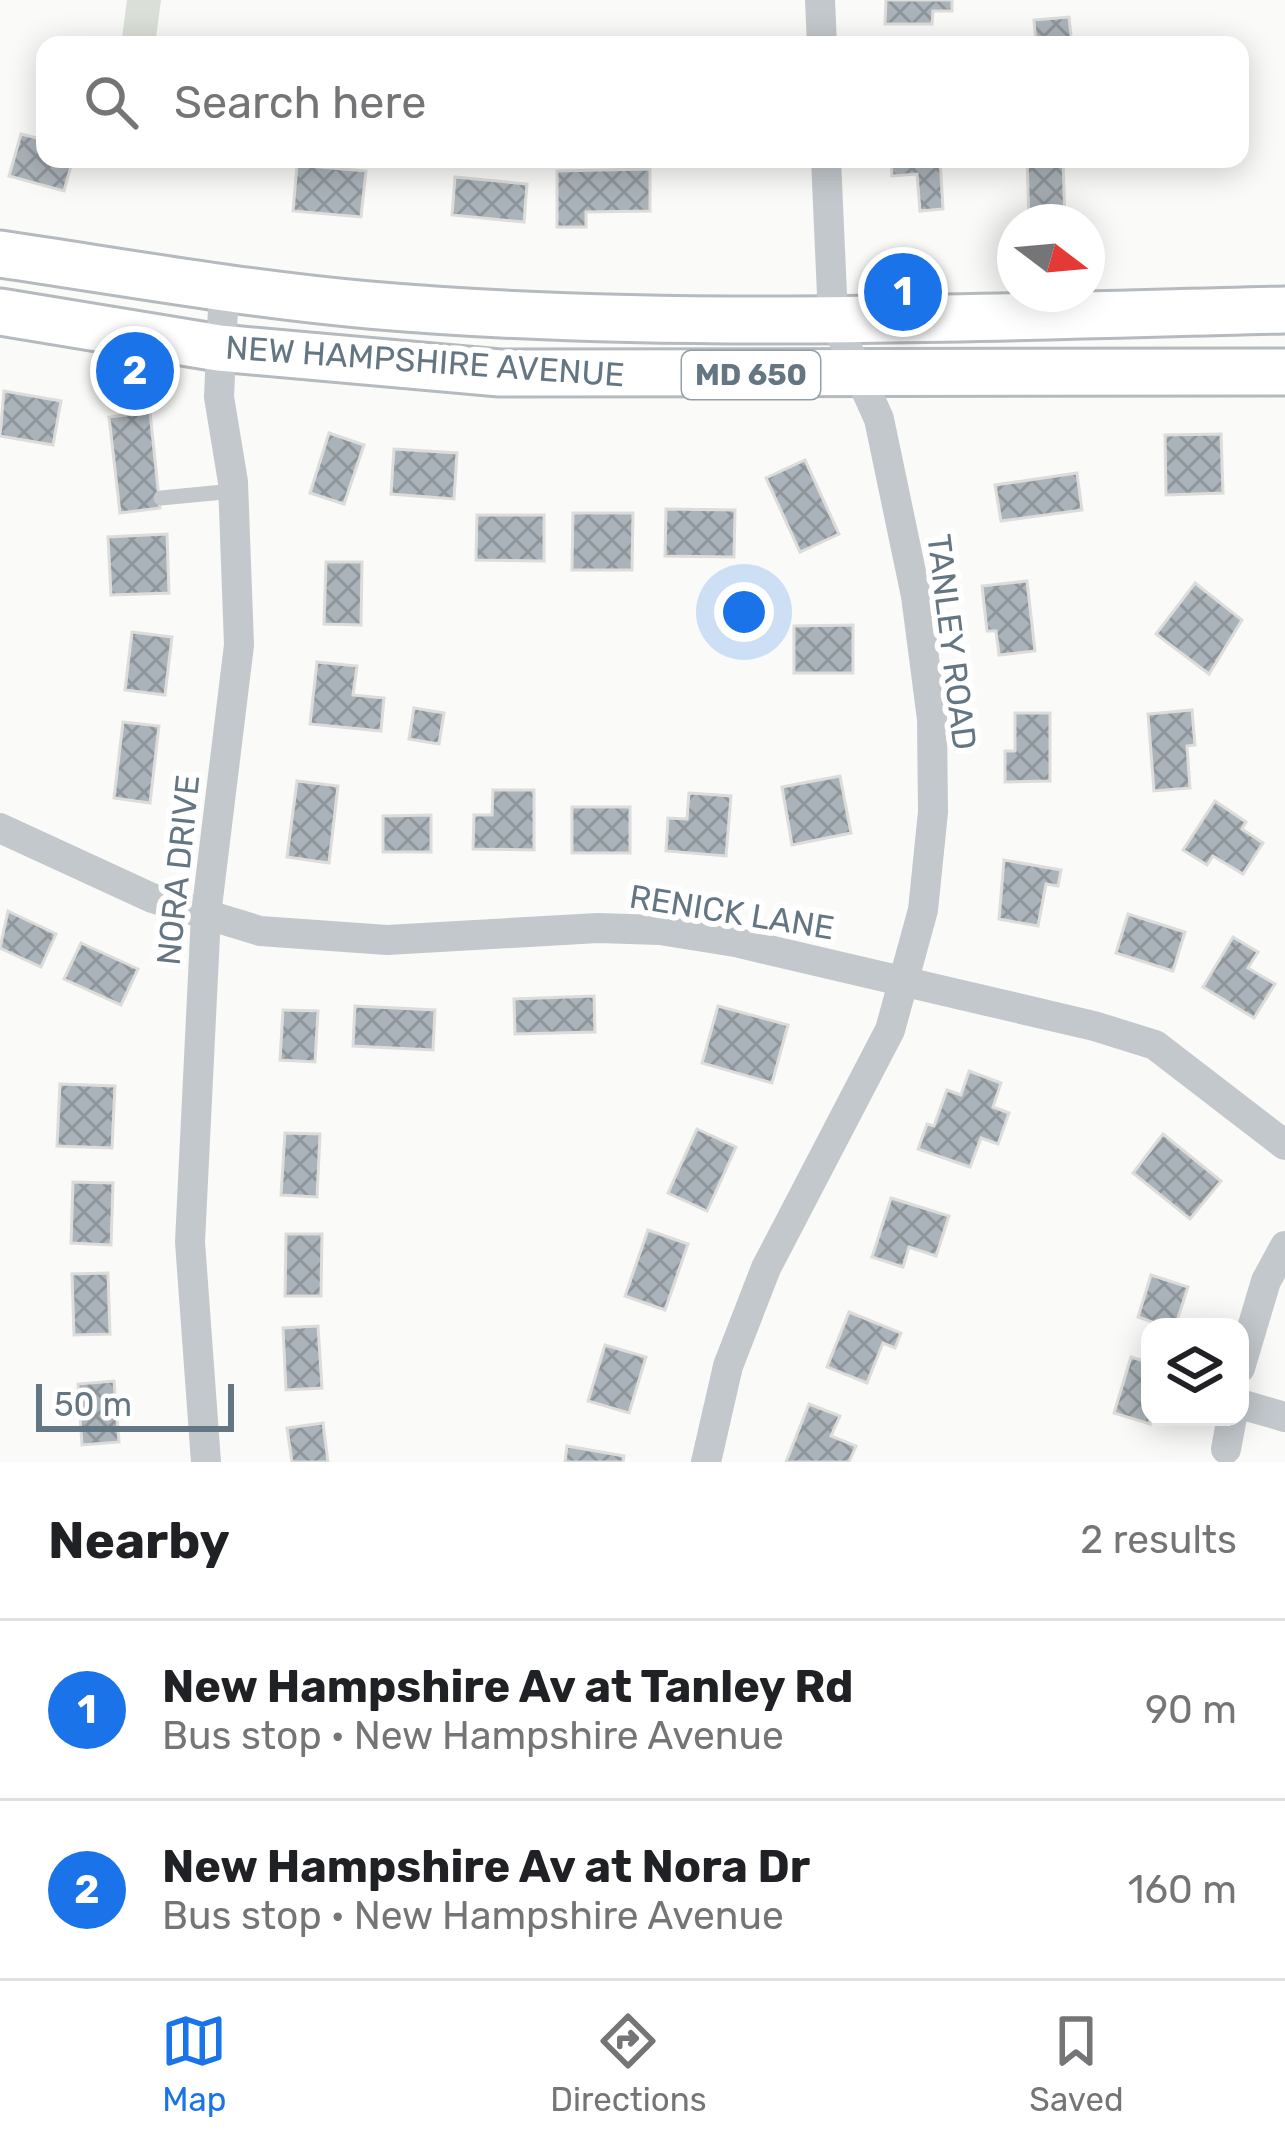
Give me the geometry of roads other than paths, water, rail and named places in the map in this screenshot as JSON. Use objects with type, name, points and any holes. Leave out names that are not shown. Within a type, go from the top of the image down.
[{"type":"main road","name":"NEW HAMPSHIRE AVENUE","points":[[0,254],[224,286],[471,312],[833,317],[1285,310]]},
{"type":"main road","name":"NEW HAMPSHIRE AVENUE","points":[[0,312],[219,348],[500,373],[1285,372]]},
{"type":"street","points":[[820,0],[821,36]]},
{"type":"street","name":"TANLEY ROAD","points":[[706,1462],[728,1366],[766,1268],[890,1030],[923,910],[933,812],[932,718],[916,596],[879,419],[833,317],[826,168]]},
{"type":"street","name":"NORA DRIVE","points":[[206,1462],[190,1242],[206,915],[239,645],[233,491],[219,397],[224,286]]},
{"type":"street","name":"RENICK LANE","points":[[0,828],[152,898],[260,931],[387,940],[598,928],[659,930],[735,942],[1094,1026],[1155,1045],[1285,1144]]},
{"type":"street","points":[[1249,1338],[1266,1281],[1285,1246]]},
{"type":"street","points":[[1249,1407],[1285,1417]]},
{"type":"street","points":[[1226,1449],[1230,1426]]},
{"type":"lane","points":[[161,497],[233,491]]},
{"type":"place","name":"New Hampshire Av at Tanley Rd","points":[[903,292]]},
{"type":"place","name":"New Hampshire Av at Nora Dr","points":[[135,371]]}]
